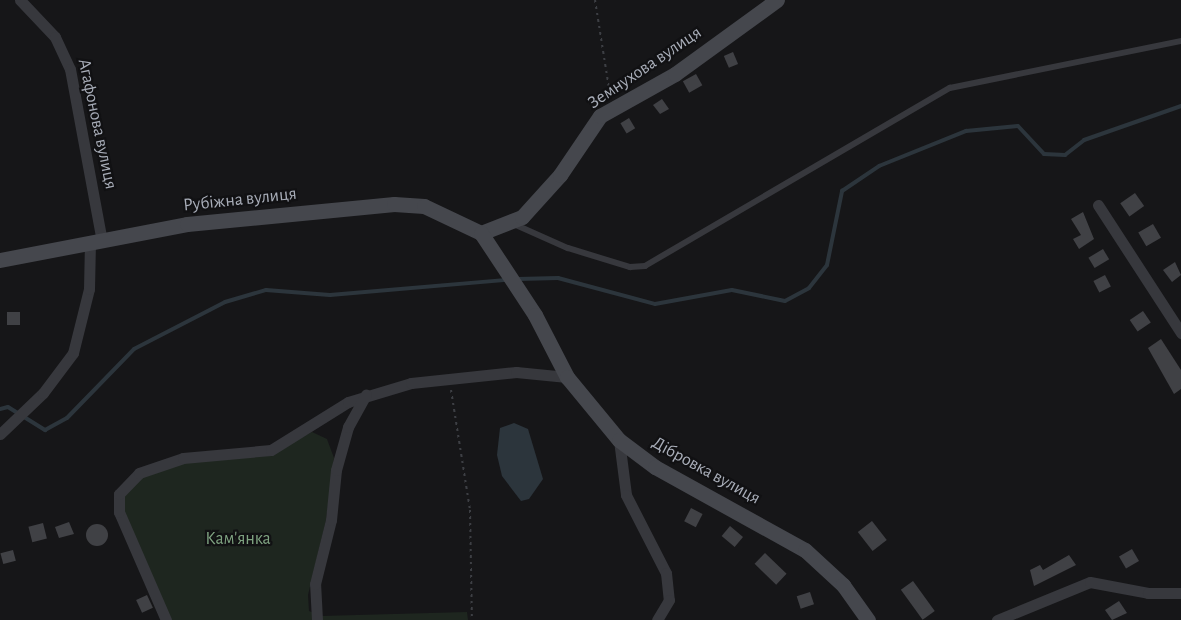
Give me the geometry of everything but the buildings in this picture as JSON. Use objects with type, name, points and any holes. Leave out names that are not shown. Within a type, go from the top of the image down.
[{"type":"street","name":"Агафонова вулиця","points":[[0,434],[27,409],[73,353],[89,290],[96,242],[70,69],[55,37],[20,0]]},
{"type":"street","name":"Земнухова вулиця","points":[[481,234],[512,223],[538,200],[584,136],[607,112],[675,74],[777,0]]},
{"type":"street","name":"Рубіжна вулиця","points":[[0,260],[188,224],[394,204],[424,206],[481,234]]},
{"type":"street","points":[[1098,205],[1181,333]]},
{"type":"street","name":"Дібровка вулиця","points":[[481,234],[516,287],[567,377],[619,440],[655,467],[805,550],[843,585],[868,620]]},
{"type":"street","points":[[166,620],[121,519],[117,502],[122,489],[139,473],[168,461],[271,450],[366,395],[450,378],[516,372],[567,377]]},
{"type":"street","points":[[317,620],[315,584],[331,520],[336,470],[348,427],[366,395]]},
{"type":"street","points":[[619,440],[626,495],[668,580],[669,600],[657,620]]},
{"type":"street","points":[[997,620],[1090,582],[1148,593],[1181,594]]},
{"type":"lane","points":[[512,223],[568,248],[630,267],[645,266],[950,88],[1181,41]]},
{"type":"path","points":[[595,0],[611,92],[607,112]]},
{"type":"path","points":[[450,378],[470,510],[472,620]]},
{"type":"green space","name":"Кам'янка","points":[[312,432],[327,439],[334,458],[326,520],[308,595],[309,611],[321,616],[467,612],[468,620],[169,620],[120,507],[123,495],[140,478],[174,464],[274,452]]},
{"type":"shaded area","points":[[514,423],[528,429],[543,479],[529,499],[521,501],[502,476],[497,455],[500,428]]},
{"type":"waterway","points":[[518,279],[558,278],[655,304],[732,290],[785,301],[809,288],[827,265],[842,191],[879,166],[966,131],[1018,126],[1044,154],[1065,155],[1084,140],[1181,106]]},
{"type":"waterway","points":[[0,409],[8,407],[45,430],[67,418],[134,349],[225,302],[266,290],[330,295],[506,280]]}]
